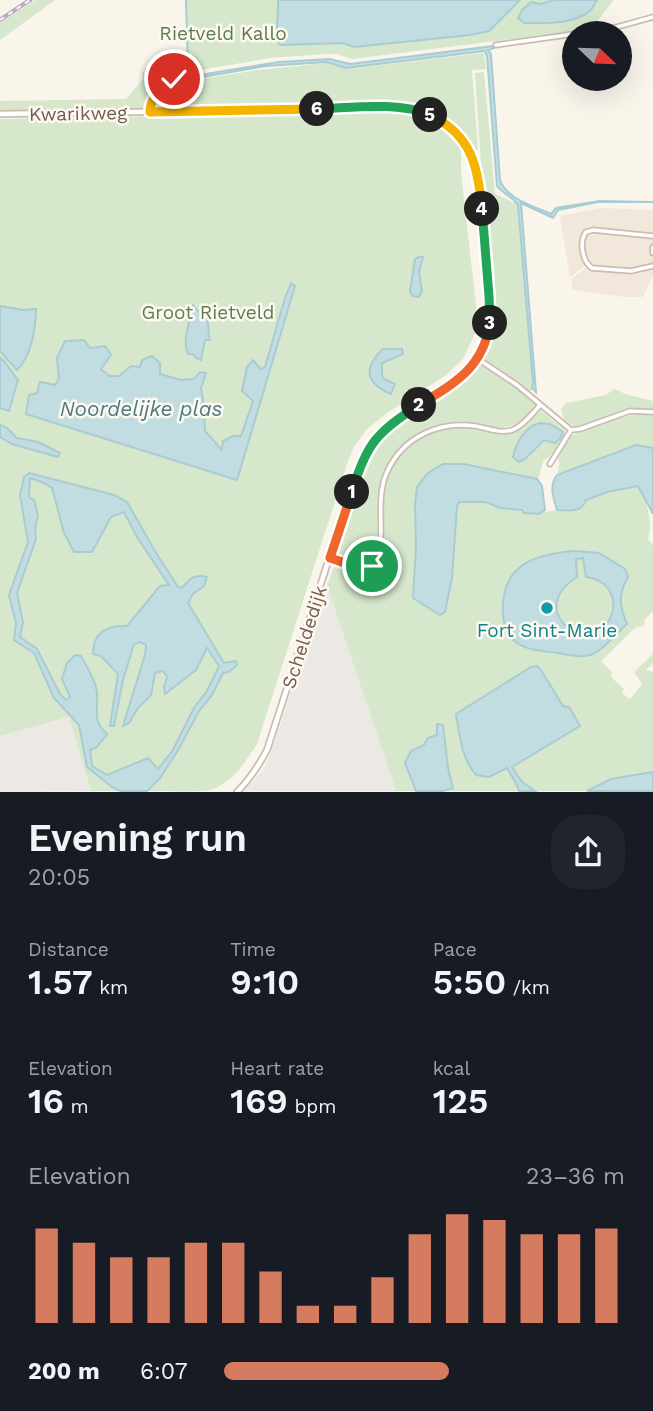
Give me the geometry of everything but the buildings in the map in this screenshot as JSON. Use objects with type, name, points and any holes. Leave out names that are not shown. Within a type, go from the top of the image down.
[{"type":"street","points":[[632,23],[653,17]]},
{"type":"street","points":[[496,45],[562,36]]},
{"type":"street","points":[[150,112],[151,101],[163,88],[174,79],[191,75]]},
{"type":"street","name":"Kwarikweg","points":[[0,114],[394,107],[425,113],[449,127],[464,142],[477,169],[491,316],[485,344],[477,360]]},
{"type":"street","points":[[653,236],[593,230],[586,232],[582,240],[586,262],[592,268],[631,271],[653,266]]},
{"type":"street","points":[[653,247],[653,253]]},
{"type":"street","points":[[477,360],[517,386],[571,429],[580,429],[630,411],[653,412]]},
{"type":"street","name":"Scheldedijk","points":[[237,792],[250,779],[267,750],[360,463],[380,434],[393,422],[452,385],[477,360]]},
{"type":"street","points":[[330,558],[360,568],[376,563],[386,474],[394,458],[422,433],[452,425],[468,425],[500,432],[510,430],[518,427],[540,405]]},
{"type":"street","points":[[550,464],[571,429]]},
{"type":"shaded area","points":[[600,208],[653,210],[653,263],[644,266],[646,270],[653,268],[653,275],[643,297],[573,290],[571,279],[586,268],[601,272],[602,267],[591,265],[587,255],[582,255],[585,266],[570,277],[560,216]]},
{"type":"shaded area","points":[[327,586],[396,791],[244,791],[263,770],[271,752]]},
{"type":"shaded area","points":[[69,717],[91,791],[0,792],[0,736]]},
{"type":"green space","points":[[35,0],[55,0],[0,40],[0,23]]},
{"type":"green space","name":"Rietveld Kallo","points":[[187,0],[614,0],[597,21],[562,21],[562,33],[352,59],[337,54],[270,58],[188,72]]},
{"type":"green space","points":[[484,53],[486,69],[472,70],[478,150],[471,149],[443,120],[406,105],[0,111],[0,101],[126,99],[143,79],[142,72],[179,75],[182,82],[257,70],[328,63],[348,69]]},
{"type":"green space","points":[[484,72],[495,194],[517,204],[528,283],[535,388],[525,395],[537,405],[524,419],[511,426],[498,428],[470,422],[443,423],[419,432],[408,440],[390,459],[380,482],[373,561],[353,563],[333,556],[363,464],[379,439],[392,426],[448,390],[470,372],[485,350],[490,334],[493,316],[475,73]]},
{"type":"green space","name":"Groot Rietveld","points":[[413,113],[433,122],[450,133],[461,145],[461,173],[477,329],[463,359],[446,375],[387,413],[367,429],[355,445],[257,744],[241,767],[221,785],[204,791],[147,791],[168,763],[223,670],[224,663],[188,603],[193,594],[204,586],[189,579],[182,588],[178,587],[127,502],[114,495],[29,473],[20,495],[28,542],[9,595],[16,623],[14,640],[34,653],[54,698],[79,725],[87,767],[120,791],[91,791],[69,717],[0,736],[0,119]]},
{"type":"green space","points":[[614,389],[653,401],[653,410],[623,412],[576,427],[565,421],[561,410],[566,403],[606,395]]},
{"type":"green space","points":[[539,409],[565,430],[558,448],[543,461],[537,479],[464,464],[415,505],[413,588],[459,502],[486,502],[500,508],[539,513],[578,511],[586,500],[607,492],[639,486],[648,512],[648,539],[653,545],[653,611],[645,619],[644,626],[636,627],[601,661],[612,672],[611,677],[624,689],[622,693],[630,699],[642,684],[634,672],[653,654],[653,663],[646,670],[653,672],[653,772],[611,779],[587,791],[535,791],[522,782],[512,767],[563,706],[537,666],[530,667],[456,715],[489,777],[507,768],[519,791],[443,791],[453,787],[437,724],[438,735],[411,751],[405,763],[416,791],[396,791],[327,586],[335,563],[362,571],[371,570],[377,565],[384,535],[386,484],[398,458],[414,442],[445,429],[468,428],[507,434],[527,423]],"holes":[[[575,551],[599,553],[625,569],[628,577],[621,590],[620,608],[594,654],[507,584],[531,560],[546,554]]]},
{"type":"green space","points":[[639,414],[653,415],[653,448],[636,445],[557,475],[557,457],[569,438],[602,423]]},
{"type":"green space","points":[[30,478],[52,488],[64,533],[74,552],[92,552],[111,516],[124,512],[169,586],[160,586],[127,626],[110,628],[96,638],[101,656],[118,674],[110,725],[114,726],[123,680],[134,644],[140,642],[146,645],[145,655],[124,726],[151,695],[155,673],[163,671],[167,677],[164,687],[166,693],[196,670],[207,648],[219,666],[173,750],[158,769],[148,758],[107,775],[92,766],[90,750],[101,743],[102,730],[96,719],[97,708],[82,656],[70,697],[66,700],[60,694],[37,649],[20,637],[23,622],[17,593],[36,539],[38,515],[29,497]]},
{"type":"green space","points":[[583,558],[591,577],[606,587],[613,598],[614,610],[609,620],[601,629],[591,634],[579,634],[567,628],[557,610],[560,593],[570,580],[576,559]]},
{"type":"water","points":[[278,0],[520,0],[489,31],[354,47],[343,43],[280,45],[277,29]]},
{"type":"water","points":[[554,0],[597,0],[591,10],[568,21],[524,23],[518,18],[531,2],[541,4]]},
{"type":"water","points":[[494,46],[488,50],[491,54],[500,180],[508,192],[551,214],[556,208],[600,201],[653,202],[598,202],[558,210],[553,218],[521,203],[536,392],[532,388],[518,205],[497,186],[485,51],[346,68],[327,62],[266,66],[185,80],[188,77],[279,62],[330,59],[350,64]]},
{"type":"water","points":[[423,257],[419,272],[422,291],[419,297],[410,292],[415,259]]},
{"type":"water","name":"Noordelijke plas","points":[[291,283],[295,286],[237,480],[26,414],[29,395],[37,393],[40,382],[55,385],[59,379],[57,358],[65,341],[84,340],[90,348],[105,346],[111,355],[101,369],[109,376],[119,376],[131,366],[140,367],[142,360],[152,356],[160,363],[160,374],[181,380],[194,379],[200,372],[206,373],[201,388],[205,431],[222,450],[223,441],[233,436],[241,436],[253,401],[242,391],[247,367],[253,360],[261,369],[265,367]]},
{"type":"water","points":[[193,305],[208,322],[210,340],[205,340],[201,360],[188,354],[186,349],[191,312],[187,308],[191,309]]},
{"type":"water","points":[[0,306],[36,309],[32,342],[26,358],[17,370],[0,351]]},
{"type":"water","points":[[383,349],[402,349],[403,354],[382,363],[384,379],[395,384],[391,394],[376,385],[370,374],[372,362]]},
{"type":"water","points":[[0,358],[18,380],[9,411],[0,408]]},
{"type":"water","points":[[540,423],[550,424],[563,432],[560,439],[555,443],[544,440],[519,462],[513,457],[516,446],[526,431]]},
{"type":"water","points":[[0,425],[17,438],[38,442],[60,453],[58,457],[12,444],[0,437]]},
{"type":"water","points":[[636,445],[653,448],[653,514],[638,486],[607,492],[586,500],[578,509],[557,510],[552,487],[557,475]]},
{"type":"water","points":[[443,464],[464,464],[537,479],[542,486],[545,510],[539,514],[524,513],[522,510],[500,508],[486,502],[459,502],[452,578],[445,612],[440,615],[413,598],[417,487],[428,473]]},
{"type":"water","points":[[29,473],[114,495],[127,502],[178,587],[182,588],[195,577],[207,577],[204,586],[193,594],[188,603],[224,663],[236,661],[237,665],[229,672],[223,673],[177,752],[160,778],[147,791],[120,791],[87,767],[79,725],[54,698],[34,653],[14,640],[16,623],[9,595],[28,542],[20,495],[24,477]],"holes":[[[30,478],[52,488],[64,533],[74,552],[92,552],[111,517],[124,512],[169,585],[160,586],[127,626],[113,627],[98,635],[93,654],[101,656],[118,674],[110,726],[114,726],[123,680],[134,644],[140,642],[146,645],[145,655],[123,726],[129,723],[138,708],[151,695],[155,673],[163,671],[167,677],[165,694],[196,670],[207,648],[219,666],[173,750],[158,769],[148,758],[107,775],[92,766],[90,750],[96,748],[107,734],[98,723],[96,687],[81,656],[75,655],[67,663],[62,679],[70,697],[66,700],[60,694],[37,649],[20,637],[23,622],[17,593],[36,539],[38,515],[34,500],[29,497]]]},
{"type":"water","points":[[559,553],[599,553],[625,569],[628,577],[622,589],[621,600],[627,624],[591,655],[527,648],[514,641],[505,627],[503,598],[513,574],[533,560]],"holes":[[[583,558],[586,577],[605,585],[611,593],[613,603],[611,616],[602,629],[590,634],[578,633],[567,626],[559,617],[557,604],[562,591],[577,577],[576,559]]]},
{"type":"water","points":[[537,666],[563,706],[569,707],[580,726],[512,767],[522,782],[535,791],[519,791],[507,768],[489,777],[476,775],[464,754],[456,714],[531,667]]},
{"type":"water","points":[[437,724],[443,725],[453,788],[443,791],[416,791],[405,763],[411,751],[424,745],[428,738],[437,735]]},
{"type":"water","points":[[653,772],[653,791],[587,791],[611,779]]},
{"type":"waterway","points":[[186,0],[188,70]]},
{"type":"railway","points":[[0,20],[30,0]]},
{"type":"place","name":"Fort Sint-Marie","points":[[547,608]]},
{"type":"route","points":[[174,79],[154,98],[150,104],[150,112],[405,108],[435,117],[449,127],[464,142],[473,159],[479,180],[491,316],[488,332],[478,359],[470,369],[452,385],[393,422],[380,434],[360,463],[330,558],[360,568],[372,566]]}]
